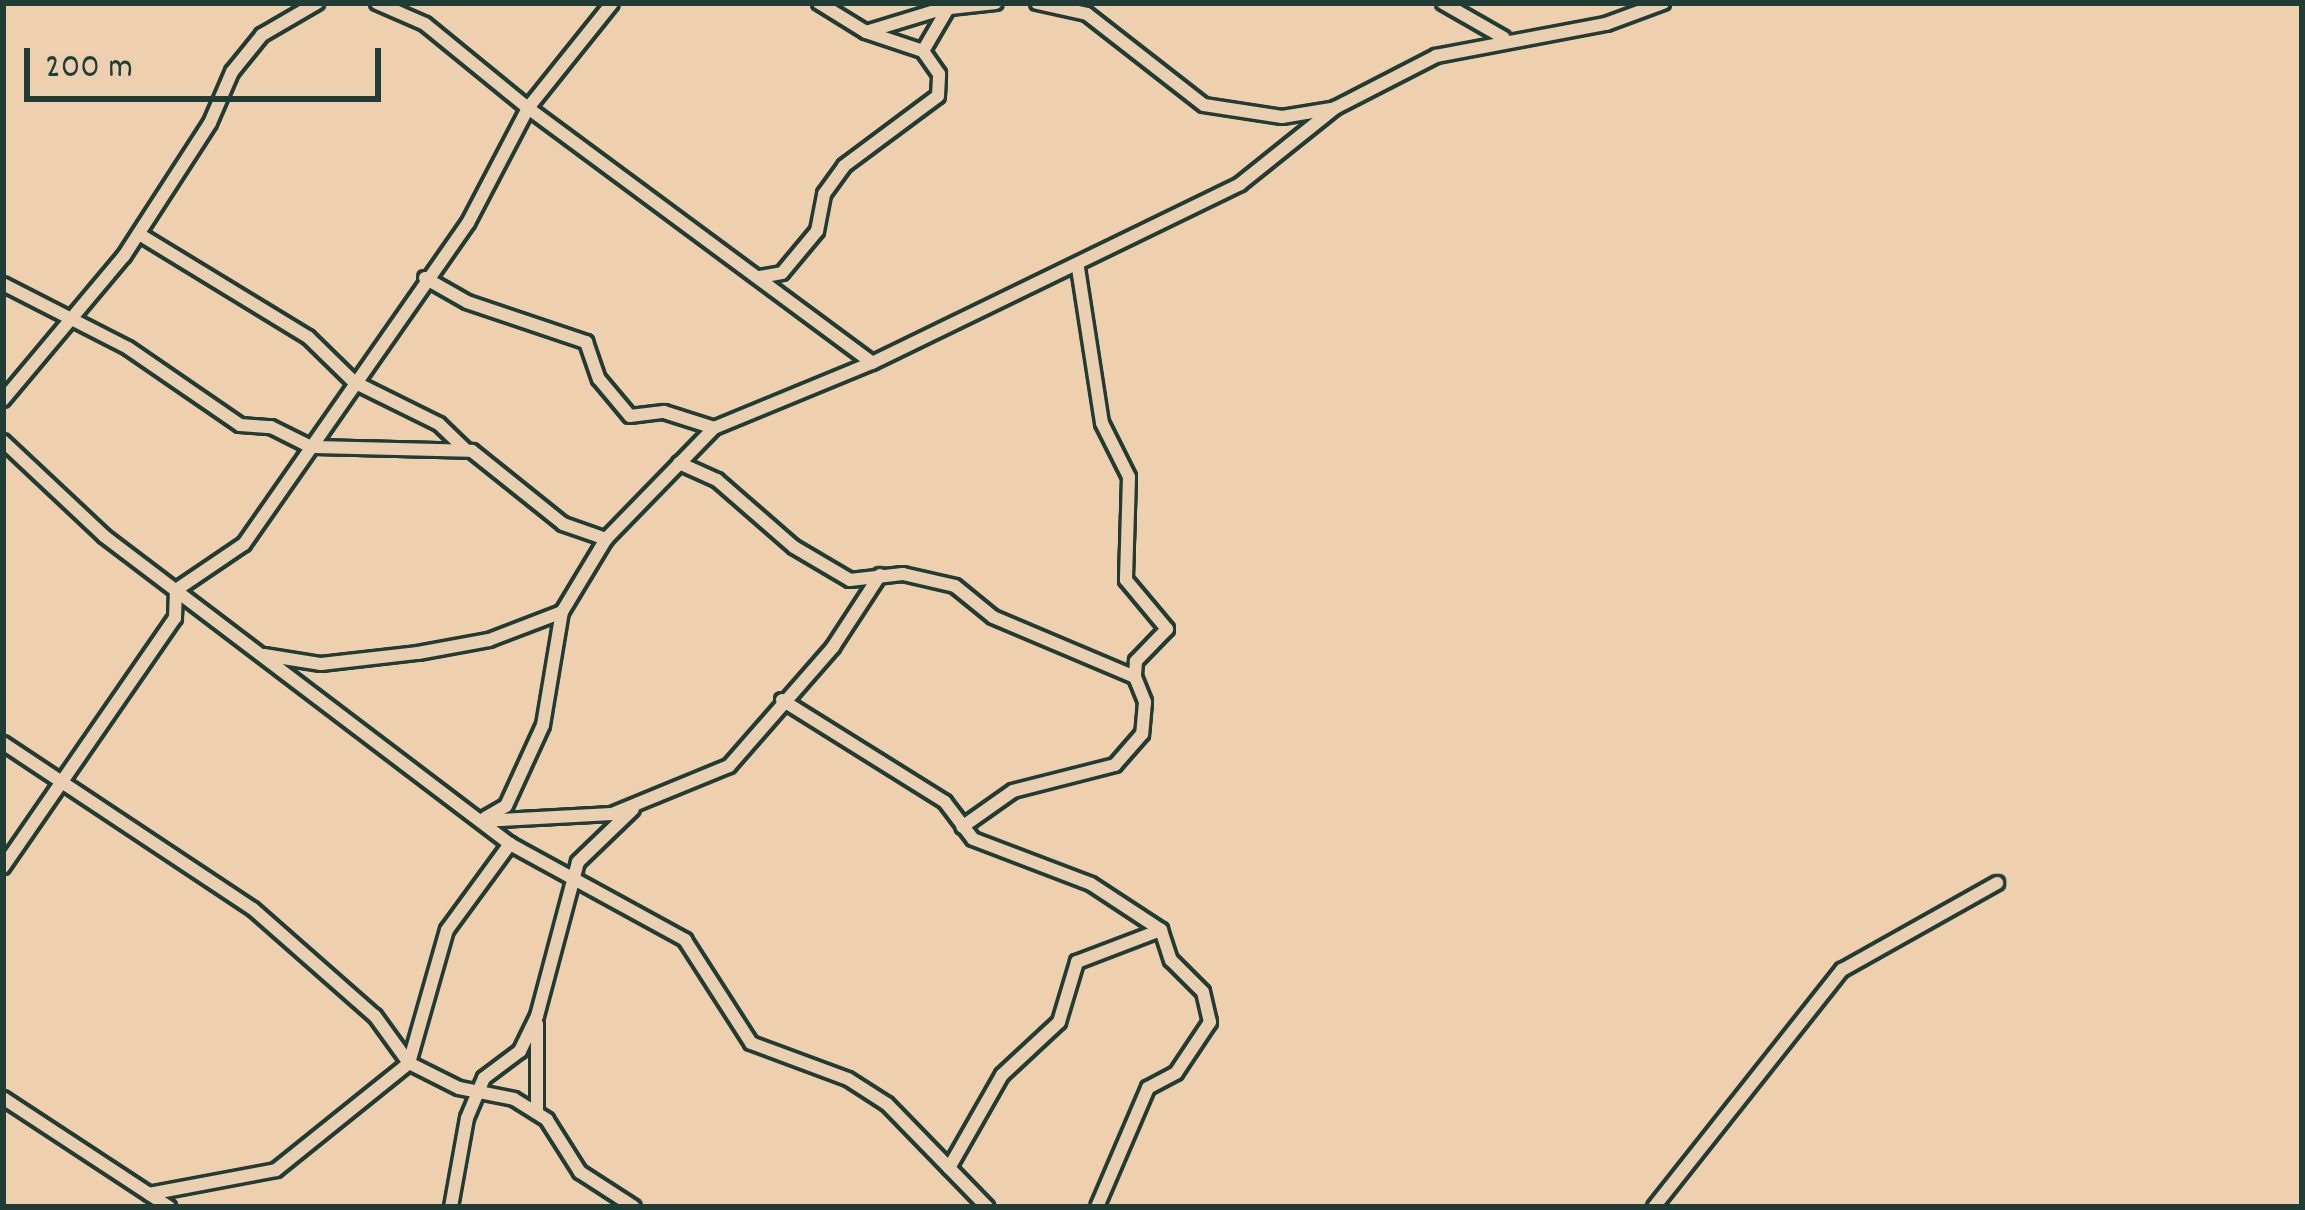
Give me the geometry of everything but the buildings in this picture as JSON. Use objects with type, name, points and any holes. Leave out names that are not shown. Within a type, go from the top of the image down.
[{"type":"street","points":[[3,400],[139,234],[210,123],[232,72],[262,35],[317,3]]},
{"type":"street","points":[[377,3],[425,24],[528,108],[872,363]]},
{"type":"street","points":[[176,590],[244,544],[504,165],[528,108],[612,3]]},
{"type":"street","points":[[760,277],[782,273],[817,231],[824,194],[844,166],[938,96],[939,74],[923,51],[866,32],[819,3]]},
{"type":"street","points":[[866,32],[949,6],[996,3]]},
{"type":"street","points":[[1037,3],[1087,14],[1204,105],[1231,115],[1282,117],[1336,108]]},
{"type":"street","points":[[1443,3],[1505,38]]},
{"type":"street","points":[[479,821],[506,806],[543,725],[562,612],[606,539],[714,428],[872,363],[1078,268],[1240,184],[1336,108],[1436,56],[1505,38],[1606,24],[1664,3]]},
{"type":"street","points":[[923,51],[949,6]]},
{"type":"street","points":[[139,234],[308,337],[353,382],[439,424],[563,524],[606,539]]},
{"type":"street","points":[[962,827],[1013,791],[1115,765],[1142,734],[1144,702],[1135,677],[1136,661],[1167,629],[1126,580],[1129,477],[1102,423],[1078,268]]},
{"type":"street","points":[[425,278],[467,302],[586,342],[599,379],[631,416],[664,412],[714,428]]},
{"type":"street","points":[[3,284],[69,322],[128,348],[240,424],[271,428],[311,447],[467,450]]},
{"type":"street","points":[[3,441],[104,536],[510,844],[686,940],[751,1043],[848,1078],[926,1136],[987,1207]]},
{"type":"street","points":[[679,464],[718,480],[794,547],[850,580],[880,574],[955,586],[992,617],[1135,677]]},
{"type":"street","points":[[479,821],[578,819],[641,801],[729,766],[832,647],[880,574]]},
{"type":"street","points":[[3,867],[175,618],[176,590]]},
{"type":"street","points":[[261,654],[320,664],[418,653],[489,640],[562,612]]},
{"type":"street","points":[[782,700],[888,761],[945,802],[973,839],[1091,884],[1160,930],[1171,960],[1203,992],[1210,1022],[1176,1073],[1148,1088],[1097,1207]]},
{"type":"street","points":[[3,742],[302,948],[375,1016],[409,1063],[537,1113],[580,1172],[634,1207]]},
{"type":"street","points":[[452,1207],[479,1090],[520,1051],[537,1016],[578,862],[641,801]]},
{"type":"street","points":[[149,1194],[276,1170],[409,1063],[446,930],[510,844]]},
{"type":"street","points":[[1654,1207],[1842,970],[1997,884]]},
{"type":"street","points":[[949,1168],[1002,1075],[1059,1022],[1077,962],[1160,930]]},
{"type":"street","points":[[537,1016],[537,1113]]},
{"type":"street","points":[[3,1098],[169,1207]]}]
